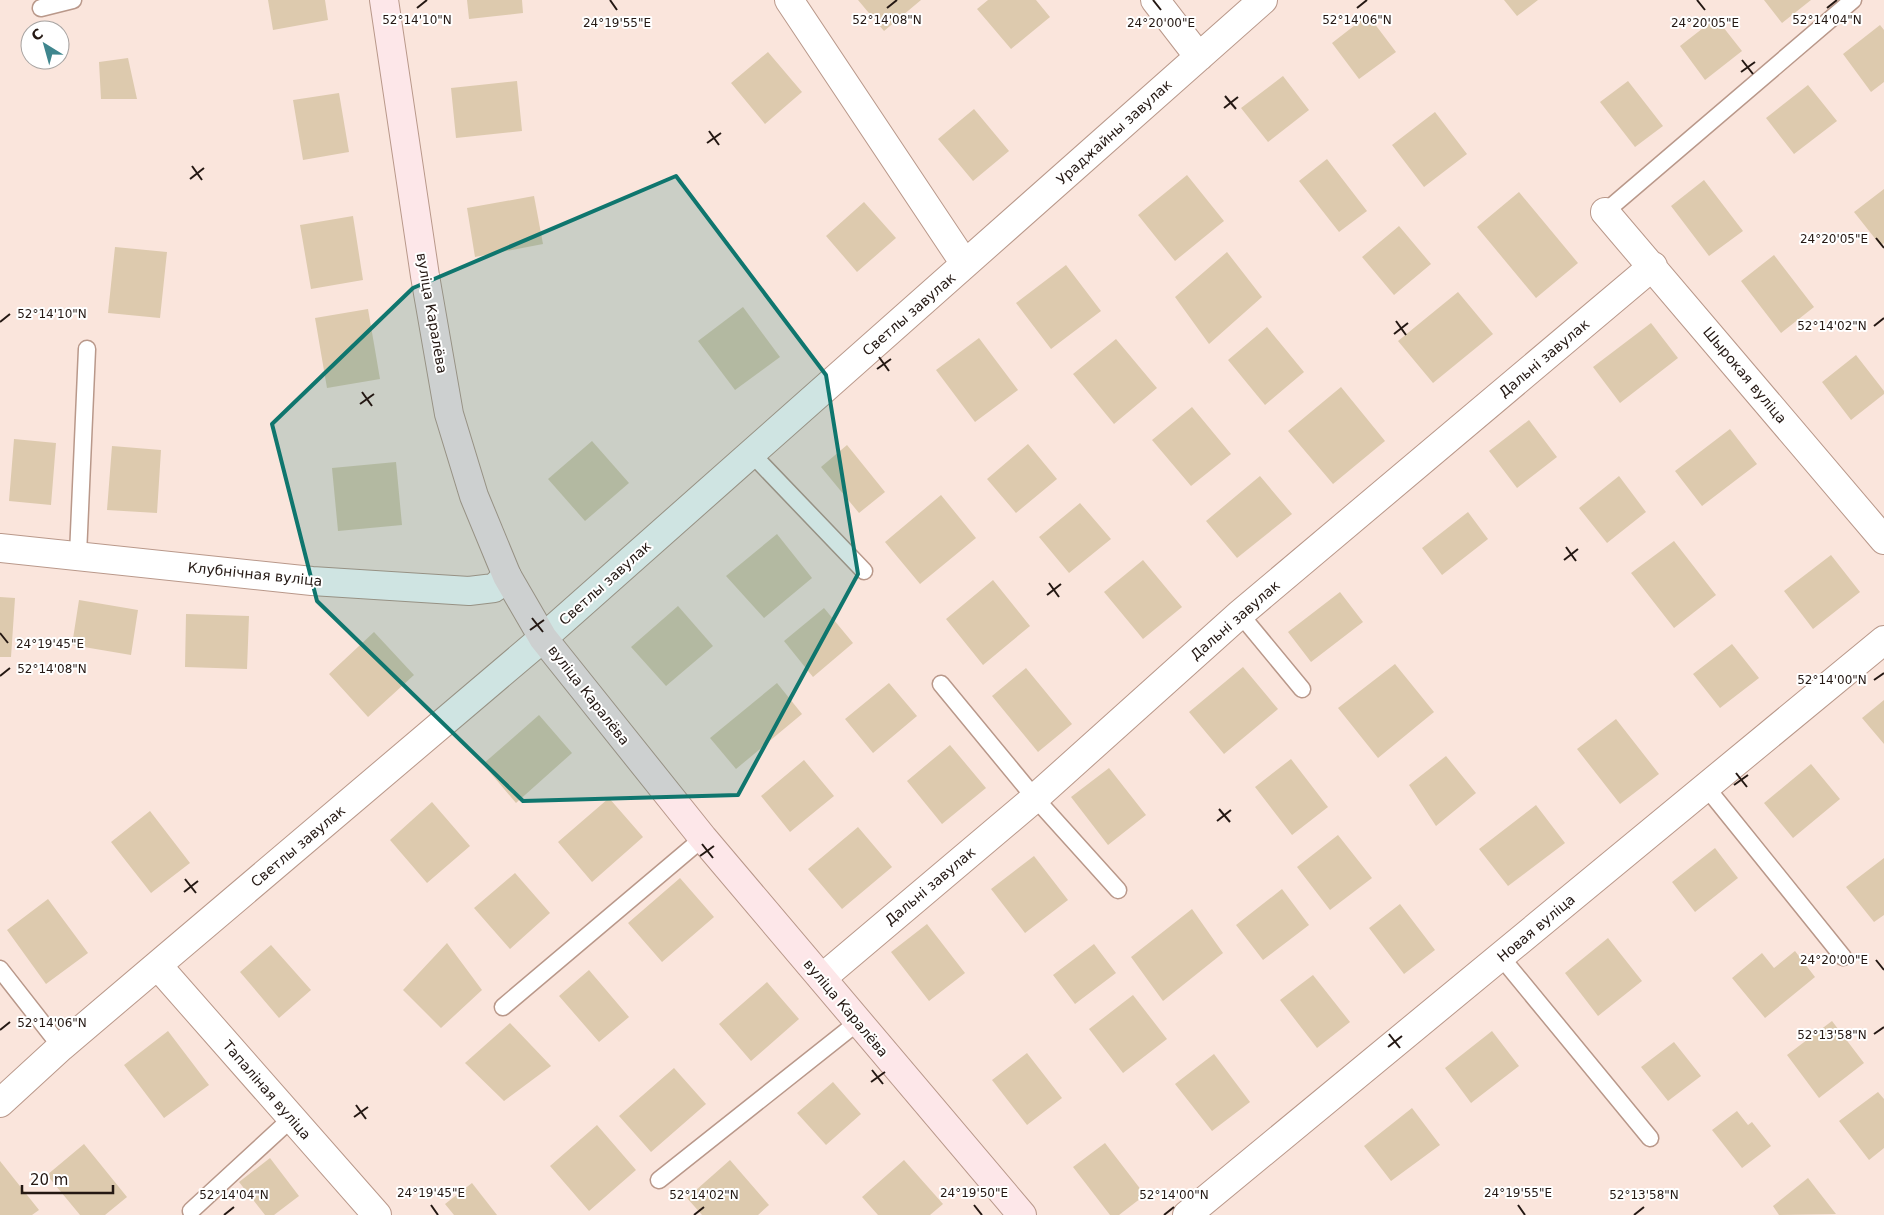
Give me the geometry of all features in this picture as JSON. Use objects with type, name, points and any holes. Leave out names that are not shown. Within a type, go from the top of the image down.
[{"type":"main road","name":"вуліца Каралёва","points":[[384,0],[425,276],[449,414],[474,496],[506,576],[543,638],[702,838],[1022,1215]]},
{"type":"street","name":"Светлы завулак","points":[[0,1102],[61,1047],[543,638],[965,264],[789,0]]},
{"type":"street","points":[[1155,0],[1199,57]]},
{"type":"street","name":"Ураджайны завулак","points":[[965,264],[1263,0]]},
{"type":"street","name":"Шырокая вуліца","points":[[1605,212],[1653,266],[1884,540]]},
{"type":"street","name":"Дальні завулак","points":[[822,978],[1035,798],[1240,614],[1653,266]]},
{"type":"street","name":"Клубнічная вуліца","points":[[0,548],[312,580],[469,591],[494,588],[506,576]]},
{"type":"street","name":"Новая вуліца","points":[[1187,1215],[1884,640]]},
{"type":"street","name":"Тапаліная вуліца","points":[[158,966],[376,1215]]},
{"type":"lane","points":[[40,8],[73,0]]},
{"type":"lane","points":[[1605,212],[1853,0]]},
{"type":"lane","points":[[78,556],[87,349]]},
{"type":"lane","points":[[751,453],[864,571]]},
{"type":"lane","points":[[1240,614],[1302,689]]},
{"type":"lane","points":[[942,684],[1035,798],[1118,890]]},
{"type":"lane","points":[[1706,787],[1843,957]]},
{"type":"lane","points":[[503,1007],[702,838]]},
{"type":"lane","points":[[1501,957],[1650,1138]]},
{"type":"lane","points":[[0,968],[61,1047]]},
{"type":"lane","points":[[659,1180],[858,1022]]},
{"type":"lane","points":[[192,1211],[292,1118]]},
{"type":"highlighted area","points":[[676,176],[826,375],[858,574],[738,795],[523,801],[317,601],[272,424],[413,288]]},
{"type":"building","points":[[268,0],[325,0],[328,20],[273,30]]},
{"type":"building","points":[[467,0],[522,0],[523,13],[469,19]]},
{"type":"building","points":[[858,0],[921,0],[884,31]]},
{"type":"building","points":[[988,0],[1036,0],[1050,17],[1011,49],[977,9]]},
{"type":"building","points":[[1504,0],[1538,0],[1517,16]]},
{"type":"building","points":[[1764,0],[1811,0],[1782,23]]},
{"type":"building","points":[[1368,15],[1396,52],[1359,79],[1332,43]]},
{"type":"building","points":[[1716,18],[1742,51],[1705,80],[1680,46]]},
{"type":"building","points":[[1880,25],[1884,30],[1884,82],[1871,92],[1843,54]]},
{"type":"building","points":[[768,52],[802,92],[765,124],[731,83]]},
{"type":"building","points":[[128,58],[137,99],[101,99],[99,62]]},
{"type":"building","points":[[1283,76],[1309,110],[1268,142],[1241,108]]},
{"type":"building","points":[[517,81],[522,131],[456,138],[451,88]]},
{"type":"building","points":[[1628,81],[1663,126],[1635,147],[1600,102]]},
{"type":"building","points":[[1808,85],[1837,121],[1794,154],[1766,118]]},
{"type":"building","points":[[339,93],[349,152],[303,160],[293,100]]},
{"type":"building","points":[[974,109],[1009,151],[973,181],[938,139]]},
{"type":"building","points":[[1435,112],[1467,154],[1424,187],[1392,145]]},
{"type":"building","points":[[1327,159],[1367,211],[1339,232],[1299,181]]},
{"type":"building","points":[[1187,175],[1224,221],[1175,261],[1138,215]]},
{"type":"building","points":[[1704,180],[1743,231],[1709,256],[1671,206]]},
{"type":"building","points":[[1884,189],[1884,243],[1881,246],[1854,212]]},
{"type":"building","points":[[1519,192],[1578,263],[1536,298],[1477,227]]},
{"type":"building","points":[[534,196],[543,244],[475,257],[467,208]]},
{"type":"building","points":[[864,202],[896,238],[857,272],[826,236]]},
{"type":"building","points":[[353,216],[363,280],[311,289],[300,225]]},
{"type":"building","points":[[1399,226],[1431,264],[1394,295],[1362,257]]},
{"type":"building","points":[[115,247],[167,252],[160,318],[108,313]]},
{"type":"building","points":[[1227,252],[1262,297],[1209,344],[1175,297]]},
{"type":"building","points":[[1774,255],[1814,307],[1781,333],[1741,281]]},
{"type":"building","points":[[1066,265],[1101,311],[1051,349],[1016,303]]},
{"type":"building","points":[[1458,292],[1493,334],[1433,383],[1398,341]]},
{"type":"building","points":[[743,307],[780,357],[735,390],[698,341]]},
{"type":"building","points":[[368,309],[380,379],[327,388],[315,318]]},
{"type":"building","points":[[1651,323],[1678,358],[1620,403],[1593,367]]},
{"type":"building","points":[[1267,327],[1304,372],[1265,405],[1228,360]]},
{"type":"building","points":[[979,338],[1018,390],[975,422],[936,370]]},
{"type":"building","points":[[1116,339],[1157,388],[1114,424],[1073,374]]},
{"type":"building","points":[[1856,355],[1884,391],[1884,394],[1851,420],[1822,382]]},
{"type":"building","points":[[1341,387],[1385,441],[1333,484],[1288,431]]},
{"type":"building","points":[[1192,407],[1231,454],[1191,486],[1152,440]]},
{"type":"building","points":[[1529,420],[1557,457],[1517,488],[1489,451]]},
{"type":"building","points":[[1730,429],[1757,464],[1702,506],[1675,471]]},
{"type":"building","points":[[14,439],[56,443],[51,505],[9,501]]},
{"type":"building","points":[[592,441],[629,483],[585,521],[548,479]]},
{"type":"building","points":[[1028,444],[1057,479],[1016,513],[987,479]]},
{"type":"building","points":[[847,445],[885,492],[859,513],[821,467]]},
{"type":"building","points":[[112,446],[161,450],[157,513],[107,510]]},
{"type":"building","points":[[396,462],[402,525],[338,531],[332,468]]},
{"type":"building","points":[[1260,476],[1292,514],[1237,558],[1206,521]]},
{"type":"building","points":[[1619,476],[1646,512],[1607,543],[1579,508]]},
{"type":"building","points":[[941,495],[976,538],[920,584],[885,542]]},
{"type":"building","points":[[1080,503],[1111,539],[1069,573],[1039,537]]},
{"type":"building","points":[[1468,512],[1488,539],[1442,575],[1422,548]]},
{"type":"building","points":[[777,534],[812,578],[764,618],[726,576]]},
{"type":"building","points":[[1674,541],[1716,595],[1674,628],[1631,573]]},
{"type":"building","points":[[1831,555],[1860,592],[1813,629],[1784,591]]},
{"type":"building","points":[[1143,560],[1182,607],[1143,639],[1104,592]]},
{"type":"building","points":[[993,580],[1030,626],[983,665],[946,619]]},
{"type":"building","points":[[1340,592],[1363,622],[1311,662],[1288,632]]},
{"type":"building","points":[[0,597],[15,598],[11,657],[0,657]]},
{"type":"building","points":[[79,600],[138,610],[131,655],[72,645]]},
{"type":"building","points":[[678,606],[713,646],[666,686],[631,647]]},
{"type":"building","points":[[824,608],[853,643],[813,677],[784,641]]},
{"type":"building","points":[[186,614],[249,616],[247,669],[185,667]]},
{"type":"building","points":[[374,632],[414,675],[368,717],[329,674]]},
{"type":"building","points":[[1732,644],[1759,678],[1720,708],[1693,674]]},
{"type":"building","points":[[1395,664],[1434,712],[1378,758],[1338,708]]},
{"type":"building","points":[[1243,667],[1278,709],[1224,754],[1189,712]]},
{"type":"building","points":[[1026,668],[1072,724],[1038,752],[992,696]]},
{"type":"building","points":[[777,683],[802,714],[736,769],[710,738]]},
{"type":"building","points":[[889,683],[917,716],[873,753],[845,719]]},
{"type":"building","points":[[1884,700],[1884,744],[1862,718]]},
{"type":"building","points":[[539,715],[572,753],[516,803],[483,764]]},
{"type":"building","points":[[1616,719],[1659,774],[1620,804],[1577,749]]},
{"type":"building","points":[[950,745],[986,788],[942,824],[907,781]]},
{"type":"building","points":[[1446,756],[1476,793],[1436,826],[1409,785]]},
{"type":"building","points":[[1291,759],[1328,807],[1292,835],[1255,787]]},
{"type":"building","points":[[804,760],[834,796],[790,832],[761,796]]},
{"type":"building","points":[[1811,764],[1840,799],[1793,838],[1764,803]]},
{"type":"building","points":[[1109,768],[1146,815],[1108,845],[1071,797]]},
{"type":"building","points":[[609,798],[643,837],[592,882],[558,842]]},
{"type":"building","points":[[432,802],[470,846],[427,883],[390,840]]},
{"type":"building","points":[[1536,805],[1565,843],[1508,886],[1479,849]]},
{"type":"building","points":[[150,811],[190,863],[151,893],[111,842]]},
{"type":"building","points":[[858,827],[892,867],[842,909],[808,869]]},
{"type":"building","points":[[1338,835],[1372,878],[1330,910],[1297,867]]},
{"type":"building","points":[[1715,848],[1738,878],[1695,912],[1672,882]]},
{"type":"building","points":[[1034,856],[1068,900],[1025,933],[991,889]]},
{"type":"building","points":[[1884,858],[1884,915],[1874,922],[1846,887]]},
{"type":"building","points":[[515,873],[550,913],[510,949],[474,908]]},
{"type":"building","points":[[680,878],[714,917],[662,962],[628,923]]},
{"type":"building","points":[[1282,889],[1309,925],[1263,960],[1236,925]]},
{"type":"building","points":[[48,899],[88,953],[46,984],[7,930]]},
{"type":"building","points":[[1400,904],[1435,950],[1404,974],[1369,928]]},
{"type":"building","points":[[1192,909],[1223,953],[1163,1001],[1131,957]]},
{"type":"building","points":[[927,924],[965,973],[929,1001],[891,952]]},
{"type":"building","points":[[1608,938],[1642,981],[1598,1016],[1565,973]]},
{"type":"building","points":[[447,943],[482,990],[441,1028],[403,990]]},
{"type":"building","points":[[1094,944],[1116,973],[1075,1004],[1053,975]]},
{"type":"building","points":[[271,945],[311,990],[279,1018],[240,972]]},
{"type":"building","points":[[1795,951],[1815,977],[1765,1018],[1732,978],[1762,953],[1774,968]]},
{"type":"building","points":[[589,970],[629,1017],[599,1042],[559,996]]},
{"type":"building","points":[[1313,975],[1350,1022],[1317,1048],[1280,1000]]},
{"type":"building","points":[[767,982],[799,1019],[751,1061],[719,1024]]},
{"type":"building","points":[[1133,995],[1167,1039],[1123,1073],[1089,1029]]},
{"type":"building","points":[[1832,1021],[1864,1063],[1819,1098],[1787,1055]]},
{"type":"building","points":[[510,1023],[551,1066],[504,1101],[465,1063]]},
{"type":"building","points":[[168,1031],[209,1085],[164,1118],[124,1065]]},
{"type":"building","points":[[1492,1031],[1519,1066],[1471,1103],[1445,1068]]},
{"type":"building","points":[[1674,1042],[1701,1076],[1668,1101],[1641,1067]]},
{"type":"building","points":[[1027,1053],[1062,1098],[1027,1125],[992,1080]]},
{"type":"building","points":[[1214,1054],[1250,1102],[1212,1131],[1175,1084]]},
{"type":"building","points":[[674,1068],[706,1104],[651,1152],[619,1116]]},
{"type":"building","points":[[833,1082],[861,1114],[826,1145],[797,1113]]},
{"type":"building","points":[[1878,1092],[1884,1099],[1884,1148],[1869,1160],[1839,1121]]},
{"type":"building","points":[[1412,1108],[1440,1145],[1391,1181],[1364,1146]]},
{"type":"building","points":[[1737,1111],[1748,1125],[1752,1122],[1771,1146],[1742,1168],[1712,1130]]},
{"type":"building","points":[[597,1125],[636,1170],[589,1211],[550,1166]]},
{"type":"building","points":[[1105,1143],[1145,1195],[1119,1215],[1110,1215],[1073,1167]]},
{"type":"building","points":[[84,1144],[127,1197],[105,1215],[80,1215],[47,1175]]},
{"type":"building","points":[[270,1158],[299,1196],[274,1215],[265,1215],[239,1182]]},
{"type":"building","points":[[730,1160],[769,1205],[758,1215],[702,1215],[687,1198]]},
{"type":"building","points":[[904,1160],[943,1204],[930,1215],[878,1215],[862,1197]]},
{"type":"building","points":[[0,1161],[39,1210],[32,1215],[0,1215]]},
{"type":"building","points":[[1808,1178],[1836,1214],[1779,1215],[1773,1206]]},
{"type":"building","points":[[472,1183],[497,1215],[454,1215],[445,1204]]}]
